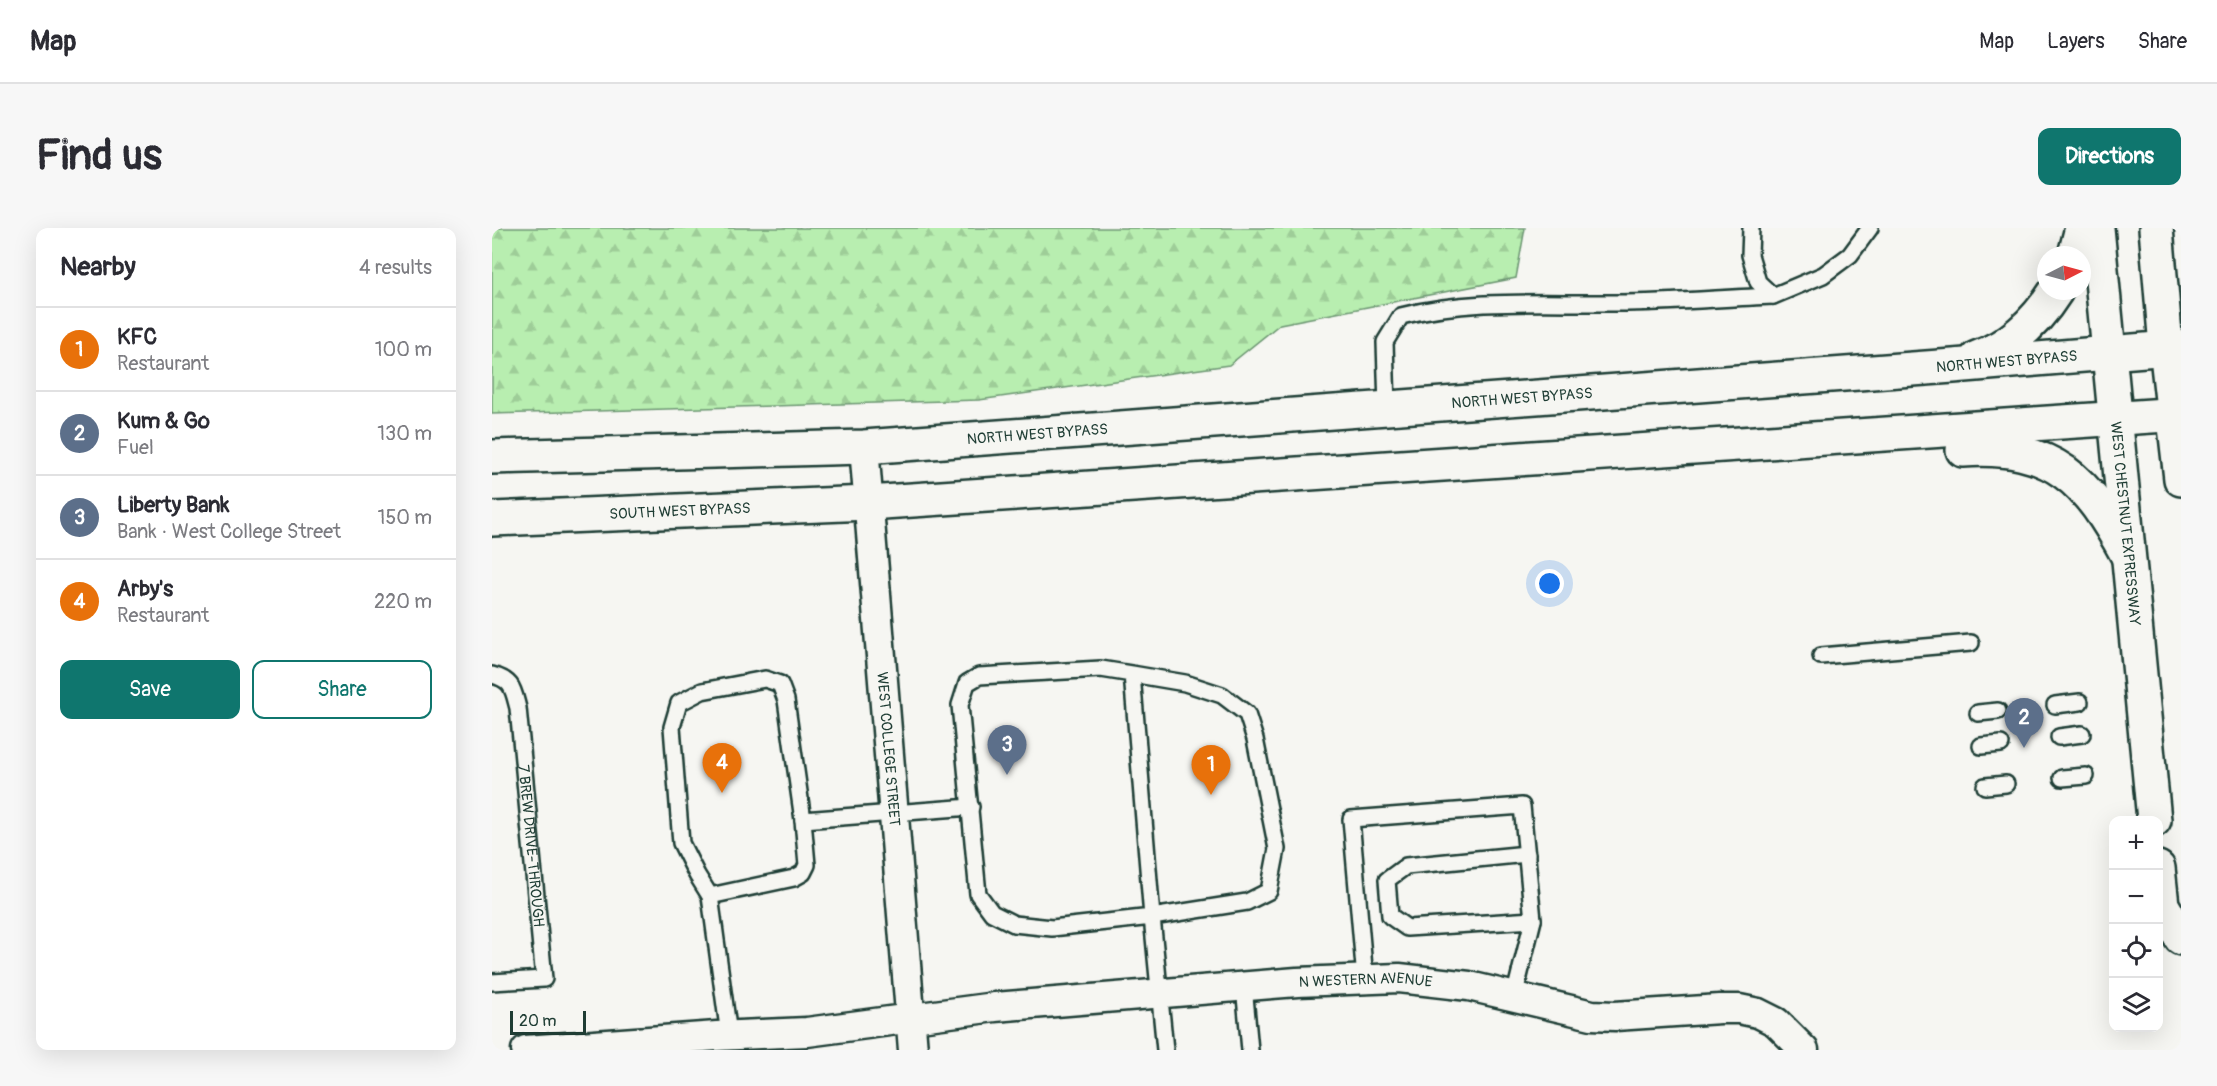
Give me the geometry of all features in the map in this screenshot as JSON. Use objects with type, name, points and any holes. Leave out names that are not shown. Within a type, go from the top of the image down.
[{"type":"main road","points":[[2077,246],[2082,228]]},
{"type":"main road","name":"WEST CHESTNUT EXPRESSWAY","points":[[2097,228],[2154,816]]},
{"type":"main road","points":[[2156,228],[2174,347],[2181,479]]},
{"type":"main road","points":[[2166,228],[2181,258]]},
{"type":"main road","points":[[1953,366],[1988,354],[2013,341],[2050,300]]},
{"type":"main road","name":"NORTH WEST BYPASS","points":[[864,447],[1953,366],[2174,347]]},
{"type":"main road","points":[[868,503],[2178,415]]},
{"type":"main road","points":[[492,457],[864,447]]},
{"type":"main road","points":[[1423,466],[1536,480],[1974,450],[2009,450],[2036,457],[2052,464],[2073,478],[2097,502],[2128,556]]},
{"type":"main road","name":"SOUTH WEST BYPASS","points":[[492,519],[868,503]]},
{"type":"main road","points":[[2158,870],[2162,905],[2181,938]]},
{"type":"street","name":"WEST COLLEGE STREET","points":[[864,447],[913,1050]]},
{"type":"street","name":"N WESTERN AVENUE","points":[[525,1050],[729,1035],[807,1032],[995,1007],[1365,978],[1434,981],[1592,1016],[1720,1009],[1749,1011],[1776,1022],[1804,1050]]},
{"type":"lane","points":[[1751,228],[1750,255],[1758,282],[1773,296]]},
{"type":"lane","points":[[1387,408],[1385,342],[1401,316],[1431,308],[1499,304],[1629,303],[1773,296],[1823,275],[1850,255],[1870,228]]},
{"type":"lane","points":[[1821,656],[1971,643]]},
{"type":"lane","points":[[1101,669],[1132,674],[1185,683],[1222,695],[1247,714],[1255,739],[1277,849],[1269,891],[1247,902],[1152,917],[1052,928],[1014,924],[992,913],[978,894],[960,705],[967,683],[979,676],[1101,669]]},
{"type":"lane","points":[[1132,674],[1165,1050]]},
{"type":"lane","name":"7 BREW DRIVE-THROUGH","points":[[492,675],[503,678],[513,688],[518,708],[544,979],[492,982]]},
{"type":"lane","points":[[710,896],[794,878],[803,873],[807,865],[786,700],[780,684],[765,679],[702,691],[679,703],[672,727],[681,843],[710,896],[729,1035]]},
{"type":"lane","points":[[2055,705],[2079,702]]},
{"type":"lane","points":[[1978,713],[1998,711]]},
{"type":"lane","points":[[2059,737],[2082,734]]},
{"type":"lane","points":[[1981,746],[2001,744]]},
{"type":"lane","points":[[2062,778],[2086,776]]},
{"type":"lane","points":[[1985,786],[2006,784]]},
{"type":"lane","points":[[1365,978],[1351,819],[1522,806],[1533,921],[1514,997]]},
{"type":"lane","points":[[802,820],[971,807]]},
{"type":"lane","points":[[1527,854],[1406,866],[1387,880],[1390,916],[1407,928],[1533,921]]},
{"type":"lane","points":[[1244,986],[1250,1050]]},
{"type":"green space","points":[[492,228],[1525,228],[1516,278],[1280,324],[1229,365],[979,400],[492,414]]},
{"type":"place","name":"Kum & Go","points":[[2024,748]]},
{"type":"place","name":"Liberty Bank","points":[[1007,775]]},
{"type":"place","name":"Arby's","points":[[722,793]]},
{"type":"place","name":"KFC","points":[[1211,795]]}]
